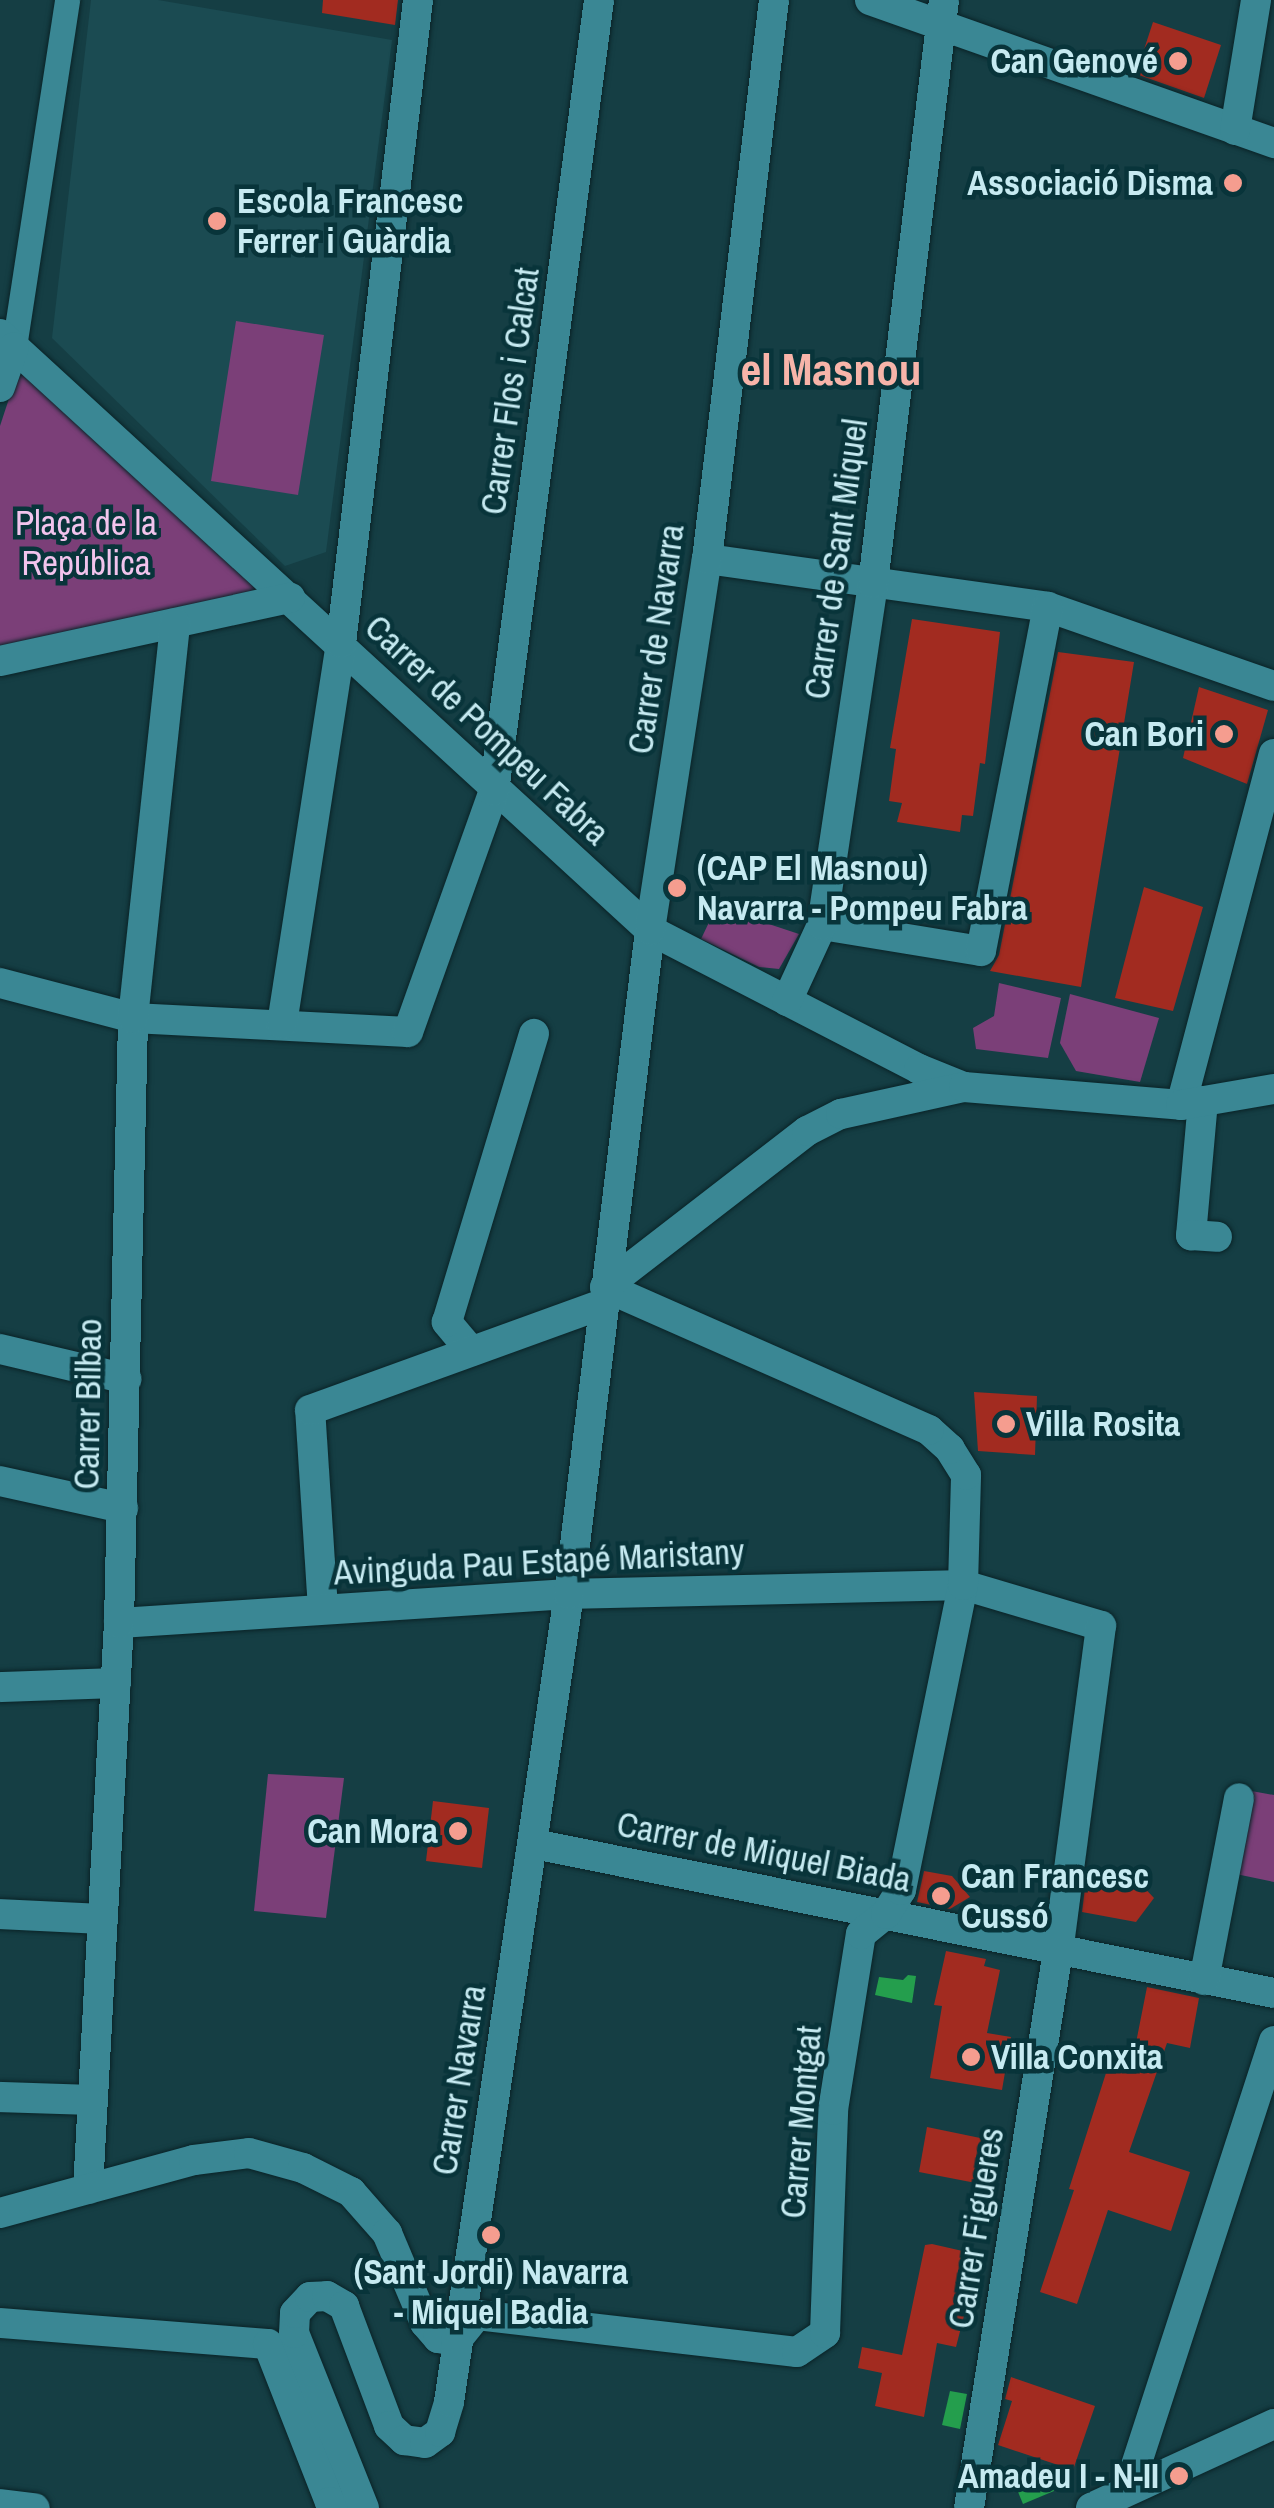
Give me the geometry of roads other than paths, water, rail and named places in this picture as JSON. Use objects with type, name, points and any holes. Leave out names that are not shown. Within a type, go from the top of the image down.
[{"type":"street","points":[[0,387],[67,0]]},
{"type":"street","points":[[0,983],[132,1018],[282,1024],[340,644],[418,0]]},
{"type":"street","name":"Carrer Flos i Calcat","points":[[282,1024],[408,1032],[494,791],[600,0]]},
{"type":"street","name":"Carrer de Navarra","points":[[604,1296],[650,930],[707,559],[774,0]]},
{"type":"street","points":[[870,0],[943,12],[1274,143]]},
{"type":"street","points":[[1235,130],[1256,0]]},
{"type":"street","name":"Carrer de Sant Miquel","points":[[787,1001],[822,925],[873,582],[943,12]]},
{"type":"street","name":"Carrer de Pompeu Fabra","points":[[7,341],[650,930],[964,1087]]},
{"type":"street","points":[[707,559],[1048,606],[1274,686]]},
{"type":"street","points":[[0,661],[290,598]]},
{"type":"street","points":[[822,925],[981,951],[1048,606]]},
{"type":"street","name":"Carrer Bilbao","points":[[88,2189],[119,1624],[132,1018],[175,623]]},
{"type":"street","points":[[1217,1237],[1191,1235],[1192,1103],[1274,754]]},
{"type":"street","points":[[471,1352],[447,1322],[534,1034]]},
{"type":"street","points":[[323,1609],[310,1410],[471,1352],[604,1296],[807,1131],[841,1114],[964,1087],[1192,1103],[1274,1089]]},
{"type":"street","name":"Carrer Montgat","points":[[465,2323],[798,2352],[825,2333],[833,2110],[862,1934],[886,1914],[901,1890],[963,1585],[966,1475],[950,1449],[928,1430],[604,1296]]},
{"type":"street","name":"Carrer Navarra","points":[[364,2508],[294,2333],[295,2314],[310,2296],[327,2296],[344,2306],[389,2426],[404,2440],[425,2442],[440,2432],[465,2323],[569,1594],[604,1296]]},
{"type":"street","points":[[0,1349],[127,1379]]},
{"type":"street","points":[[0,1481],[123,1508]]},
{"type":"street","name":"Avinguda Pau Estapé Maristany","points":[[119,1624],[569,1594],[963,1585]]},
{"type":"street","name":"Carrer Figueres","points":[[963,1585],[1101,1626],[1058,1952],[969,2508]]},
{"type":"street","points":[[0,1688],[116,1683]]},
{"type":"street","points":[[1204,1980],[1239,1798]]},
{"type":"street","name":"Carrer de Miquel Biada","points":[[534,1844],[1274,1993]]},
{"type":"street","points":[[0,1914],[103,1919]]},
{"type":"street","points":[[1128,2490],[1274,2041]]},
{"type":"street","points":[[0,2097],[93,2100]]},
{"type":"street","points":[[0,2213],[194,2160],[249,2154],[303,2168],[351,2192],[387,2232],[425,2323],[438,2338],[465,2323]]},
{"type":"street","points":[[0,2323],[268,2344],[330,2502],[337,2508]]},
{"type":"street","points":[[1092,2508],[1274,2424]]},
{"type":"street","points":[[0,2504],[35,2508]]},
{"type":"place","name":"Can Genové","points":[[1178,61]]},
{"type":"place","name":"Associació Disma","points":[[1233,183]]},
{"type":"place","name":"Escola Francesc Ferrer i Guàrdia","points":[[217,221]]},
{"type":"place","name":"Can Bori","points":[[1224,734]]},
{"type":"place","name":"(CAP El Masnou) Navarra - Pompeu Fabra","points":[[677,888]]},
{"type":"place","name":"Villa Rosita","points":[[1006,1424]]},
{"type":"place","name":"Can Mora","points":[[458,1831]]},
{"type":"place","name":"Can Francesc Cussó","points":[[941,1896]]},
{"type":"place","name":"Villa Conxita","points":[[971,2057]]},
{"type":"place","name":"(Sant Jordi) Navarra - Miquel Badia","points":[[491,2235]]},
{"type":"place","name":"Amadeu I - N-II","points":[[1179,2476]]},
{"type":"district","name":"el Masnou","points":[[831,369]]},
{"type":"park label","name":"Plaça de la República","points":[[86,543]]}]
